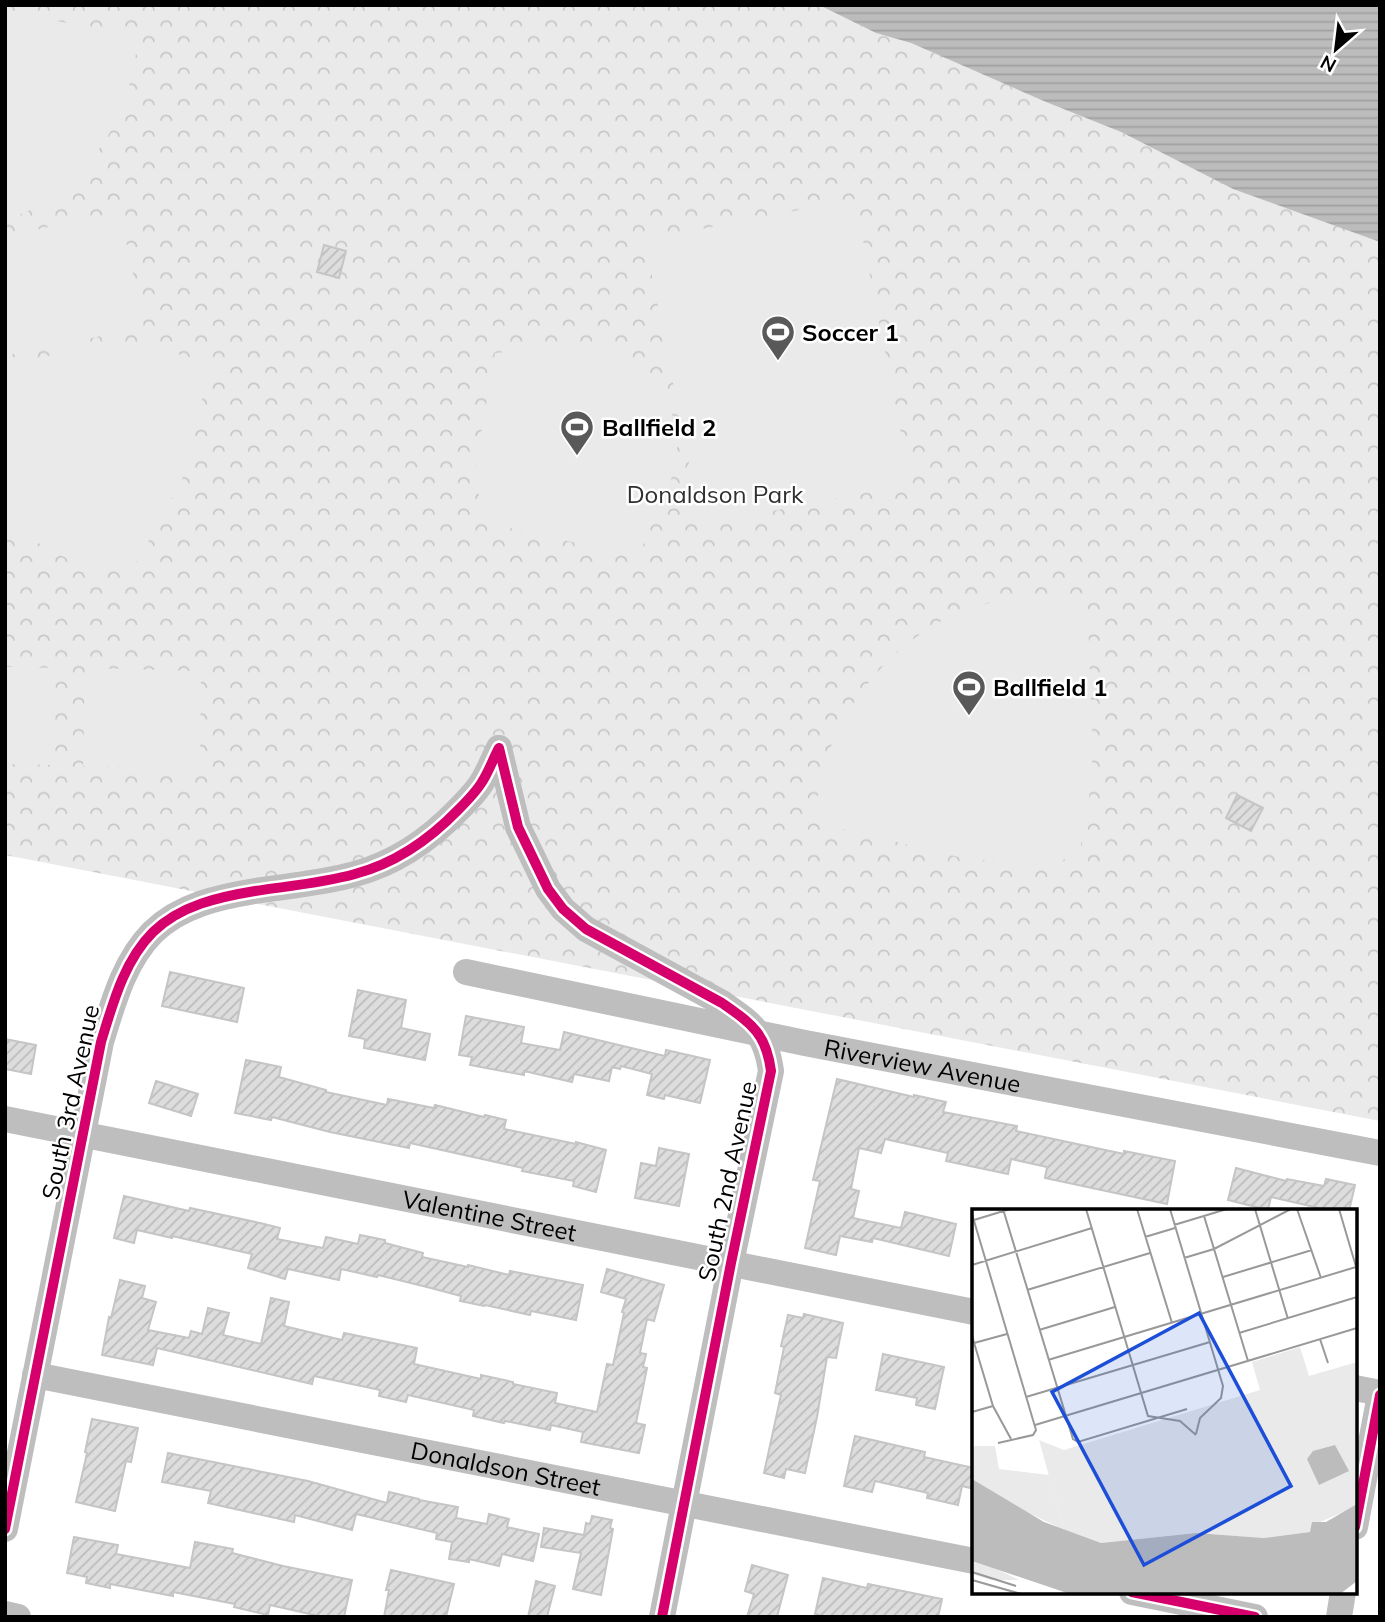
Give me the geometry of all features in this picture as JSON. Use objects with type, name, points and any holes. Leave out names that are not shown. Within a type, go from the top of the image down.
[{"type":"street","name":"South 3rd Avenue","points":[[5,1530],[101,1042],[114,999],[127,970],[153,933],[168,920],[185,909],[230,895],[355,874],[406,854],[463,805],[482,783],[499,748],[518,827],[548,889],[563,909],[586,929],[722,1003],[759,1032]]},
{"type":"street","name":"Riverview Avenue","points":[[466,972],[1380,1153]]},
{"type":"street","name":"South 2nd Avenue","points":[[662,1617],[771,1071],[768,1051],[759,1032]]},
{"type":"street","name":"Valentine Street","points":[[5,1119],[972,1312]]},
{"type":"street","name":"Donaldson Street","points":[[35,1375],[972,1561]]},
{"type":"street","points":[[1357,1388],[1380,1394],[1357,1516]]},
{"type":"street","points":[[1142,1594],[1255,1617]]},
{"type":"street","points":[[1339,1617],[1343,1594]]},
{"type":"street","points":[[5,1614],[18,1617]]},
{"type":"green space","name":"Donaldson Park","points":[[5,5],[819,5],[876,33],[911,43],[1121,132],[1233,189],[1380,239],[1380,1121],[5,855]]},
{"type":"green space","points":[[5,11],[139,37],[121,111],[91,160],[54,197],[5,220]]},
{"type":"green space","name":"Soccer 1","points":[[855,199],[911,484],[701,525],[645,240]]},
{"type":"green space","points":[[120,212],[144,327],[5,356],[5,236]]},
{"type":"green space","points":[[131,343],[173,352],[210,366],[185,473],[138,561],[94,573],[27,537],[5,521],[5,376],[41,358],[84,346]]},
{"type":"green space","name":"Ballfield 2","points":[[568,346],[610,351],[657,384],[671,409],[678,441],[674,472],[638,557],[501,526],[472,485],[495,353]]},
{"type":"green space","name":"Ballfield 1","points":[[1087,595],[1093,752],[1087,823],[1084,824],[1081,845],[1060,863],[967,859],[814,822],[822,774],[838,731],[863,690],[894,655],[931,627],[968,610],[1015,597]]},
{"type":"green space","points":[[5,667],[56,668],[54,765],[5,764]]},
{"type":"green space","points":[[85,668],[201,671],[200,768],[83,766]]},
{"type":"shaded area","points":[[819,5],[1380,5],[1380,242],[1233,189],[1121,132],[911,43],[876,33]]},
{"type":"building","points":[[324,245],[346,251],[339,278],[317,272]]},
{"type":"building","points":[[1237,795],[1263,808],[1251,831],[1226,818]]},
{"type":"building","points":[[170,972],[244,988],[237,1022],[162,1006]]},
{"type":"building","points":[[358,990],[406,1000],[401,1028],[430,1034],[425,1060],[364,1048],[365,1039],[349,1036]]},
{"type":"building","points":[[466,1016],[524,1027],[521,1043],[560,1050],[564,1032],[665,1056],[666,1050],[710,1060],[700,1103],[665,1095],[664,1099],[647,1095],[652,1074],[621,1066],[620,1069],[612,1067],[609,1081],[574,1074],[572,1082],[524,1071],[524,1075],[470,1065],[472,1057],[459,1055]]},
{"type":"building","points":[[5,1039],[36,1045],[31,1074],[5,1069]]},
{"type":"building","points":[[246,1060],[281,1067],[279,1077],[326,1092],[387,1105],[388,1099],[434,1108],[435,1105],[484,1117],[485,1115],[506,1120],[504,1129],[606,1150],[596,1192],[573,1186],[574,1181],[410,1143],[409,1148],[272,1117],[271,1120],[235,1113]]},
{"type":"building","points":[[837,1079],[946,1102],[943,1112],[1017,1126],[1016,1131],[1124,1154],[1124,1151],[1175,1161],[1167,1204],[1045,1178],[1047,1167],[1011,1159],[1008,1174],[946,1161],[948,1153],[885,1139],[881,1153],[859,1148],[851,1189],[859,1191],[853,1218],[901,1228],[905,1212],[956,1224],[949,1256],[873,1238],[872,1242],[840,1236],[836,1255],[805,1248],[820,1181],[813,1180]]},
{"type":"building","points":[[156,1081],[198,1094],[191,1116],[149,1103]]},
{"type":"building","points":[[659,1148],[689,1154],[679,1206],[635,1198],[641,1163],[656,1166]]},
{"type":"building","points":[[1236,1168],[1286,1181],[1287,1179],[1324,1186],[1326,1179],[1355,1185],[1349,1209],[1319,1209],[1271,1197],[1268,1209],[1264,1209],[1228,1200]]},
{"type":"building","points":[[124,1196],[280,1228],[277,1239],[323,1248],[326,1237],[358,1244],[360,1235],[423,1253],[422,1257],[509,1275],[510,1271],[583,1285],[576,1320],[531,1311],[530,1315],[460,1301],[461,1296],[378,1275],[377,1277],[341,1269],[339,1280],[288,1269],[285,1279],[248,1268],[252,1254],[172,1236],[137,1230],[134,1243],[114,1238]]},
{"type":"building","points":[[607,1269],[664,1285],[654,1321],[647,1319],[640,1353],[646,1354],[643,1367],[647,1368],[636,1423],[645,1425],[639,1453],[581,1442],[583,1432],[551,1425],[550,1430],[505,1421],[504,1423],[473,1416],[474,1410],[408,1395],[406,1402],[379,1396],[380,1390],[314,1376],[312,1384],[157,1348],[153,1365],[102,1355],[120,1280],[145,1286],[142,1298],[156,1302],[148,1330],[189,1338],[191,1331],[202,1334],[208,1308],[229,1313],[223,1335],[261,1344],[271,1298],[289,1302],[284,1326],[342,1340],[344,1333],[417,1348],[414,1364],[481,1379],[481,1375],[557,1393],[555,1403],[597,1412],[607,1364],[613,1365],[626,1299],[601,1292]]},
{"type":"building","points":[[804,1314],[843,1323],[836,1358],[827,1357],[805,1473],[786,1469],[784,1478],[764,1473],[781,1395],[775,1393],[788,1315],[803,1318]]},
{"type":"building","points":[[883,1354],[944,1367],[935,1409],[916,1405],[917,1398],[876,1390]]},
{"type":"building","points":[[92,1419],[138,1428],[131,1462],[126,1461],[115,1511],[76,1502]]},
{"type":"building","points":[[855,1436],[925,1452],[924,1457],[972,1468],[972,1488],[962,1486],[958,1505],[927,1498],[928,1493],[875,1481],[872,1492],[844,1486]]},
{"type":"building","points":[[168,1453],[308,1481],[387,1503],[389,1492],[458,1507],[456,1518],[487,1524],[489,1514],[509,1519],[507,1527],[539,1534],[533,1561],[502,1554],[499,1566],[469,1559],[469,1562],[449,1559],[452,1542],[436,1539],[437,1533],[356,1514],[352,1530],[295,1515],[294,1522],[208,1503],[211,1491],[162,1482]]},
{"type":"building","points":[[592,1516],[612,1520],[610,1528],[613,1529],[601,1595],[573,1589],[581,1553],[541,1547],[544,1528],[584,1535],[586,1523],[590,1524]]},
{"type":"building","points":[[74,1537],[118,1545],[116,1554],[190,1568],[195,1542],[233,1549],[232,1553],[283,1566],[352,1580],[344,1617],[323,1617],[270,1605],[268,1615],[234,1607],[235,1604],[173,1592],[173,1596],[110,1584],[110,1588],[86,1583],[87,1577],[67,1573]]},
{"type":"building","points":[[752,1565],[788,1575],[777,1617],[747,1617],[754,1594],[745,1591]]},
{"type":"building","points":[[391,1570],[454,1584],[446,1617],[384,1617]]},
{"type":"building","points":[[823,1578],[867,1588],[868,1584],[942,1599],[938,1617],[829,1617],[815,1614]]},
{"type":"building","points":[[536,1581],[555,1586],[547,1617],[528,1617]]},
{"type":"cycle path","points":[[499,748],[518,827],[548,889],[563,909],[586,929],[733,1010],[756,1031],[769,1058],[771,1071],[662,1617]]},
{"type":"cycle path","points":[[5,1529],[101,1042],[121,983],[134,956],[164,923],[188,909],[214,899],[343,877],[398,857],[435,831],[468,800],[482,782],[499,748]]},
{"type":"cycle path","points":[[1357,1516],[1380,1395]]},
{"type":"cycle path","points":[[1142,1594],[1255,1617]]},
{"type":"place","name":"Soccer 1","points":[[778,362]]},
{"type":"place","name":"Ballfield 2","points":[[577,457]]},
{"type":"place","name":"Ballfield 1","points":[[969,717]]}]
